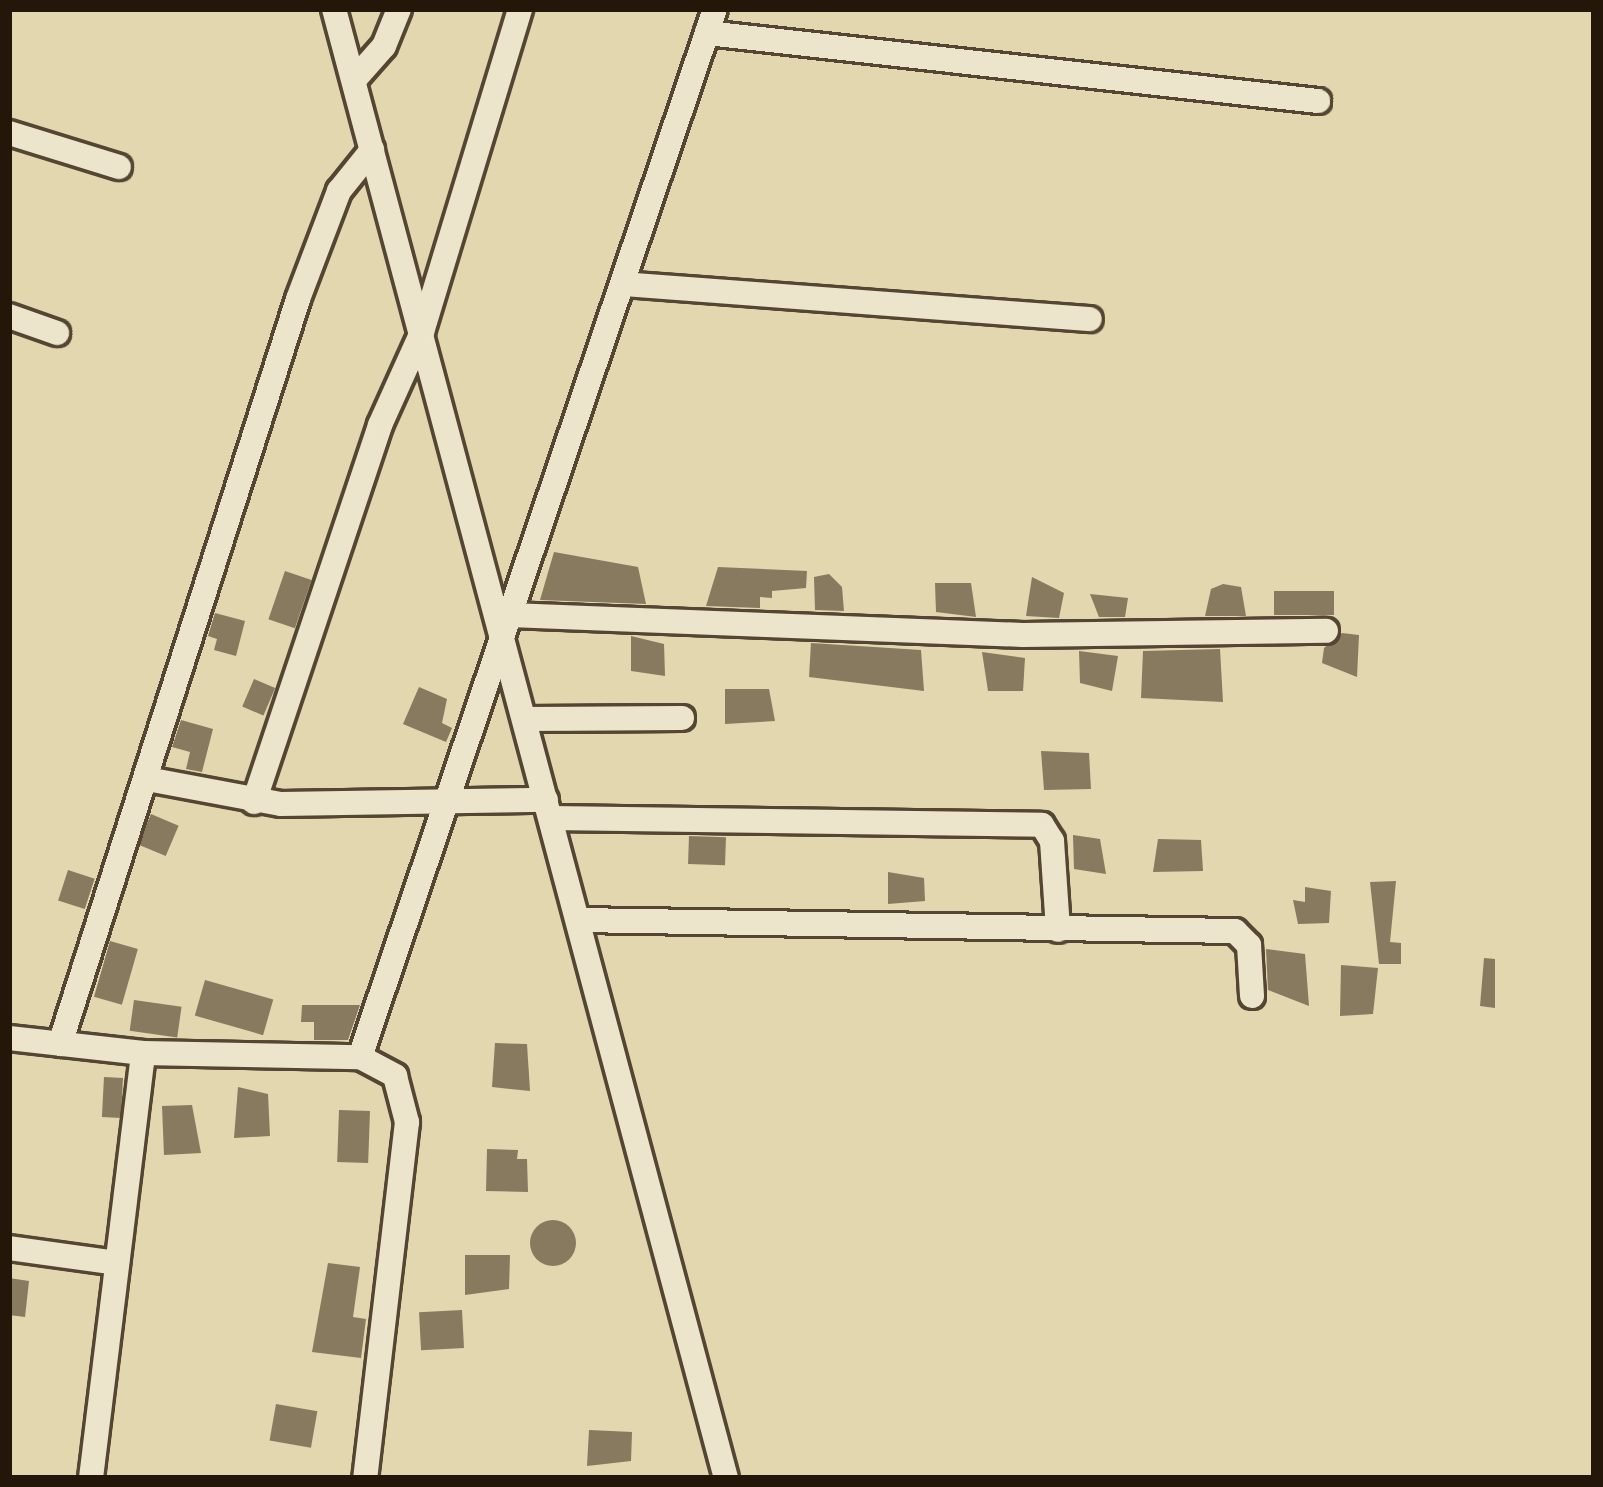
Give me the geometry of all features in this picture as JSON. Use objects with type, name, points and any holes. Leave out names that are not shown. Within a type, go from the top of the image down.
[{"type":"street","points":[[353,80],[384,46],[399,9]]},
{"type":"street","points":[[254,802],[380,425],[422,332],[520,9]]},
{"type":"street","points":[[328,11],[353,80],[506,625],[524,719],[725,1478]]},
{"type":"street","points":[[360,1057],[442,803],[711,21],[1318,101]]},
{"type":"street","points":[[9,133],[119,167]]},
{"type":"street","points":[[60,1044],[298,299],[339,191],[372,150]]},
{"type":"street","points":[[623,284],[1090,319]]},
{"type":"street","points":[[9,316],[57,333]]},
{"type":"street","points":[[506,625],[1023,635],[1327,631]]},
{"type":"street","points":[[524,719],[682,718]]},
{"type":"street","points":[[147,779],[254,802],[442,803],[1042,825],[1052,841],[1058,931]]},
{"type":"street","points":[[578,920],[1242,934],[1252,996]]},
{"type":"street","points":[[9,1038],[143,1053],[360,1057],[395,1076],[407,1122],[364,1478]]},
{"type":"street","points":[[91,1478],[143,1053]]},
{"type":"street","points":[[9,1249],[117,1263]]},
{"type":"building","points":[[554,552],[638,567],[646,604],[540,600]]},
{"type":"building","points":[[718,567],[807,571],[806,588],[772,591],[772,598],[760,597],[760,608],[706,606]]},
{"type":"building","points":[[285,571],[311,580],[295,628],[268,619]]},
{"type":"building","points":[[829,574],[842,587],[844,611],[815,610],[814,577]]},
{"type":"building","points":[[1032,577],[1064,593],[1059,618],[1026,616]]},
{"type":"building","points":[[935,583],[971,583],[976,617],[936,612]]},
{"type":"building","points":[[1223,584],[1241,587],[1246,616],[1205,616],[1211,589]]},
{"type":"building","points":[[1274,591],[1334,591],[1334,615],[1274,615]]},
{"type":"building","points":[[1090,594],[1128,598],[1125,617],[1099,617]]},
{"type":"building","points":[[215,613],[245,621],[236,656],[214,650],[217,639],[208,636]]},
{"type":"building","points":[[1342,633],[1359,635],[1357,677],[1322,663],[1324,648]]},
{"type":"building","points":[[631,636],[664,644],[665,676],[631,671]]},
{"type":"building","points":[[811,643],[921,650],[924,691],[809,677]]},
{"type":"building","points":[[1220,649],[1223,702],[1141,698],[1143,651]]},
{"type":"building","points":[[1079,651],[1118,656],[1112,691],[1080,683]]},
{"type":"building","points":[[982,652],[1025,658],[1023,691],[988,691]]},
{"type":"building","points":[[254,679],[275,688],[263,716],[242,707]]},
{"type":"building","points":[[419,687],[447,699],[442,723],[452,728],[446,742],[403,724]]},
{"type":"building","points":[[725,689],[769,689],[775,721],[725,724]]},
{"type":"building","points":[[181,720],[213,729],[202,772],[186,769],[190,752],[172,747]]},
{"type":"building","points":[[1041,751],[1089,753],[1091,789],[1044,790]]},
{"type":"building","points":[[151,814],[179,826],[166,856],[138,844]]},
{"type":"building","points":[[1073,835],[1100,839],[1106,874],[1074,869]]},
{"type":"building","points":[[689,836],[726,837],[725,865],[688,864]]},
{"type":"building","points":[[1158,839],[1201,840],[1203,871],[1153,872]]},
{"type":"building","points":[[68,870],[95,879],[85,909],[58,900]]},
{"type":"building","points":[[888,872],[924,878],[925,901],[888,904]]},
{"type":"building","points":[[1396,881],[1390,942],[1401,943],[1401,964],[1379,964],[1370,882]]},
{"type":"building","points":[[1305,887],[1331,891],[1329,923],[1298,924],[1293,900],[1305,902]]},
{"type":"building","points":[[110,941],[138,949],[122,1005],[94,997]]},
{"type":"building","points":[[1266,949],[1305,954],[1309,1006],[1268,990]]},
{"type":"building","points":[[1484,958],[1495,959],[1495,1008],[1480,1006]]},
{"type":"building","points":[[1341,965],[1378,968],[1373,1014],[1340,1016]]},
{"type":"building","points":[[205,980],[273,1000],[263,1035],[195,1016]]},
{"type":"building","points":[[134,1000],[182,1007],[177,1037],[130,1031]]},
{"type":"building","points":[[302,1005],[360,1005],[348,1040],[314,1040],[314,1022],[301,1022]]},
{"type":"building","points":[[495,1043],[527,1044],[530,1091],[492,1087]]},
{"type":"building","points":[[104,1077],[123,1078],[121,1118],[102,1117]]},
{"type":"building","points":[[238,1087],[268,1094],[270,1136],[234,1138]]},
{"type":"building","points":[[192,1105],[201,1153],[164,1155],[162,1106]]},
{"type":"building","points":[[339,1110],[370,1111],[368,1163],[337,1162]]},
{"type":"building","points":[[487,1149],[518,1150],[517,1159],[527,1159],[528,1192],[486,1191]]},
{"type":"building","points":[[553,1220],[569,1227],[576,1243],[569,1259],[553,1266],[537,1259],[530,1243],[537,1227]]},
{"type":"building","points":[[465,1255],[510,1255],[509,1289],[465,1295]]},
{"type":"building","points":[[328,1263],[360,1267],[353,1317],[366,1319],[361,1358],[312,1352]]},
{"type":"building","points":[[9,1278],[29,1281],[25,1317],[9,1315]]},
{"type":"building","points":[[462,1310],[464,1348],[421,1350],[419,1312]]},
{"type":"building","points":[[276,1404],[317,1411],[311,1448],[270,1440]]},
{"type":"building","points":[[589,1430],[632,1432],[631,1461],[587,1466]]}]
